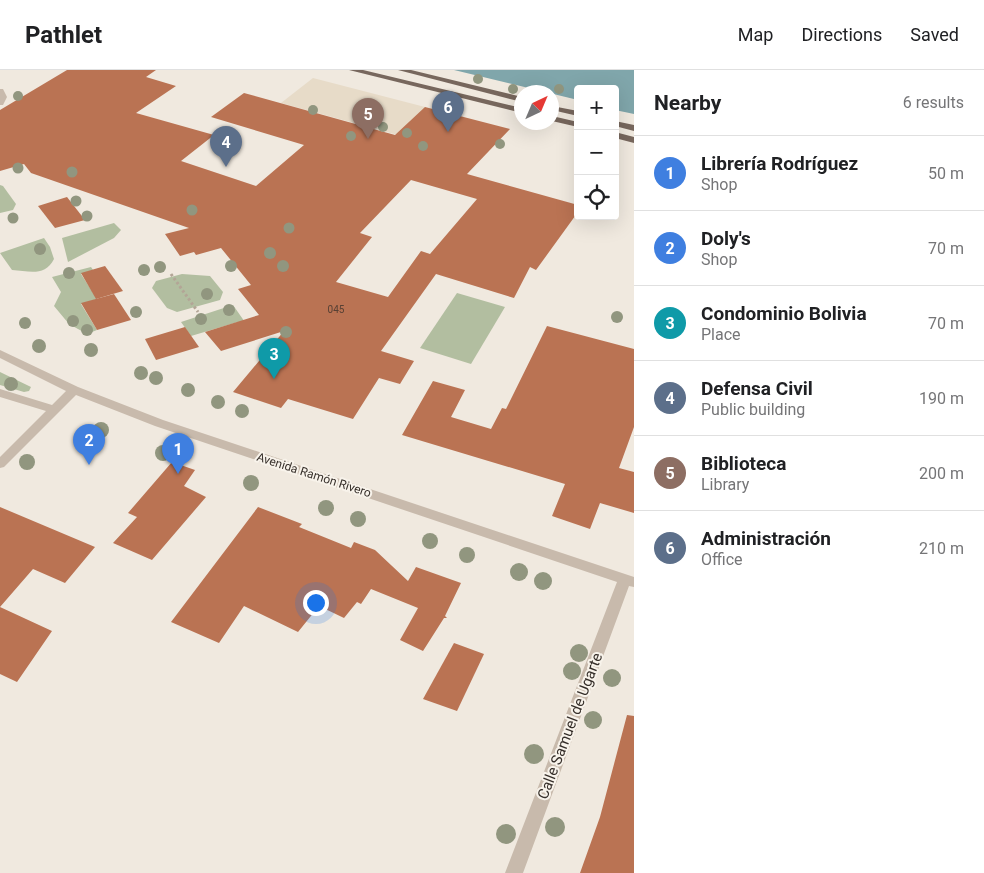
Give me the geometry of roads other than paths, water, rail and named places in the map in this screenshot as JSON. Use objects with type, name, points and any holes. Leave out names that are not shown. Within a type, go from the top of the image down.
[{"type":"main road","points":[[353,70],[514,109]]},
{"type":"main road","points":[[402,70],[514,98]]},
{"type":"main road","points":[[559,110],[574,113]]},
{"type":"main road","points":[[559,121],[574,124]]},
{"type":"main road","points":[[619,124],[634,128]]},
{"type":"main road","points":[[619,136],[634,140]]},
{"type":"street","points":[[0,91],[3,97],[0,103]]},
{"type":"street","name":"Avenida Ramón Rivero","points":[[0,354],[74,390],[168,426],[630,580]]},
{"type":"street","points":[[0,464],[74,390]]},
{"type":"street","points":[[0,393],[54,410]]},
{"type":"street","name":"Calle Samuel de Ugarte","points":[[514,873],[630,580]]},
{"type":"water","points":[[454,70],[634,70],[634,114],[619,111],[619,85],[574,85],[574,99],[559,95],[559,85],[516,85]]},
{"type":"place","name":"Administración","points":[[448,132]]},
{"type":"place","name":"Biblioteca","points":[[368,139]]},
{"type":"place","name":"Defensa Civil","points":[[226,167]]},
{"type":"place","name":"Condominio Bolivia","points":[[274,379]]},
{"type":"place","name":"Doly's","points":[[89,465]]},
{"type":"place","name":"Librería Rodríguez","points":[[178,474]]}]
